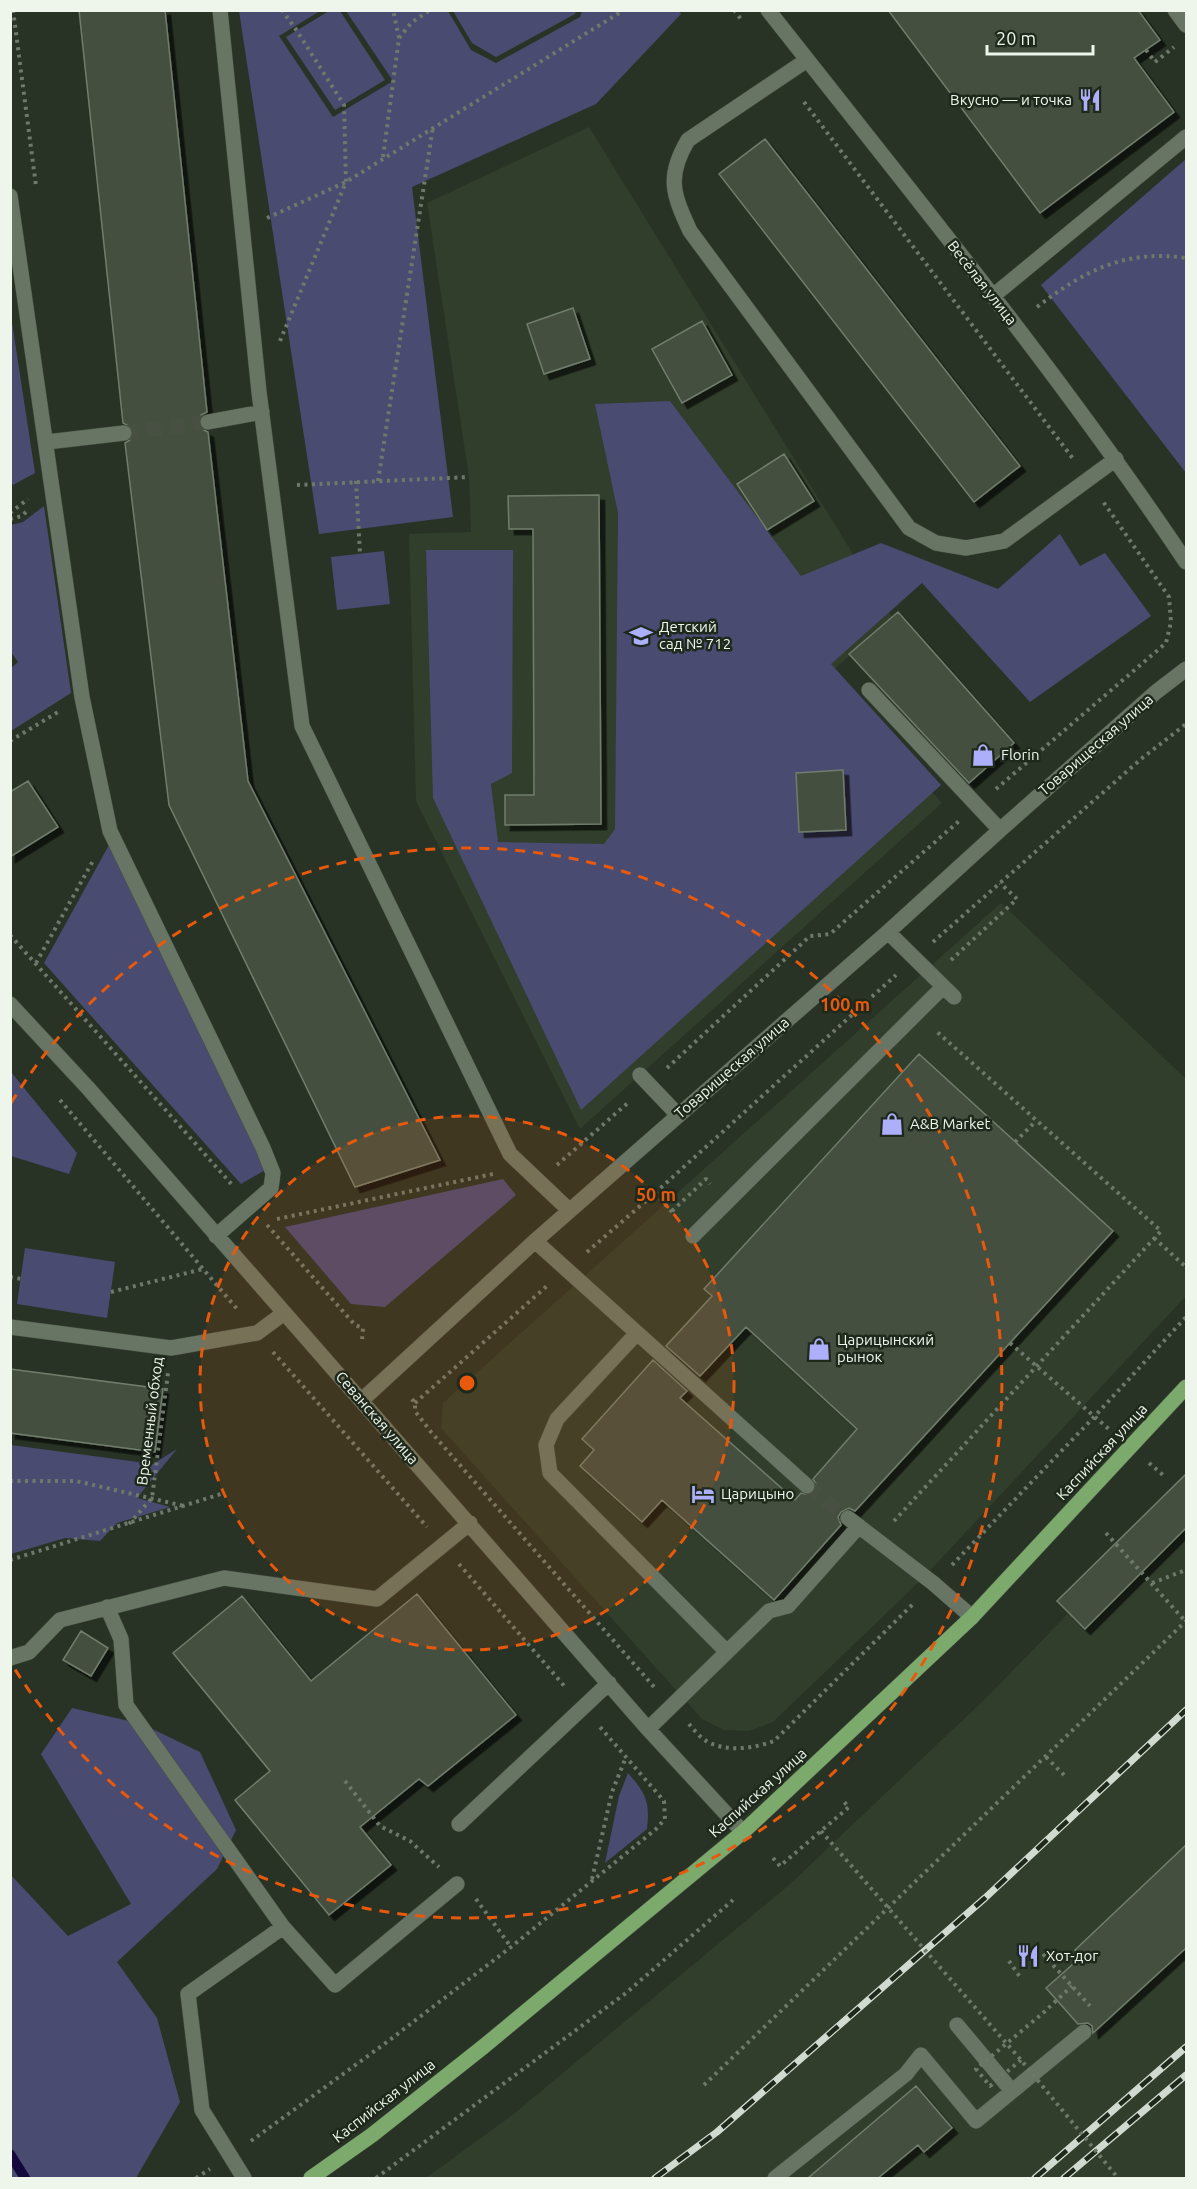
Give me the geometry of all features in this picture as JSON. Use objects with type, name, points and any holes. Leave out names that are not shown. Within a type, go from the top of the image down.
[{"type":"main road","name":"Каспийская улица","points":[[311,2178],[372,2135],[483,2047],[743,1832],[972,1617],[1186,1387]]},
{"type":"street","points":[[220,10],[262,412],[302,726],[510,1154],[569,1210]]},
{"type":"street","name":"Весёлая улица","points":[[768,10],[993,296],[1116,459],[1186,562]]},
{"type":"street","points":[[1175,10],[1186,25]]},
{"type":"street","points":[[807,60],[688,140],[677,158],[673,179],[677,203],[690,231],[909,528],[936,543],[966,549],[1004,541],[1116,459]]},
{"type":"street","points":[[993,296],[1186,137]]},
{"type":"street","points":[[10,196],[82,697],[110,831],[273,1173],[270,1188],[216,1236]]},
{"type":"street","points":[[208,422],[262,412]]},
{"type":"street","points":[[47,442],[124,433]]},
{"type":"street","name":"Товарищеская улица","points":[[362,1400],[569,1210],[888,932],[1156,692],[1186,669]]},
{"type":"street","points":[[869,690],[1000,830]]},
{"type":"street","points":[[693,1236],[943,987],[888,932]]},
{"type":"street","name":"Севанская улица","points":[[10,1005],[88,1088],[648,1729],[743,1832]]},
{"type":"street","points":[[644,1080],[678,1115]]},
{"type":"street","points":[[535,1241],[807,1486]]},
{"type":"street","points":[[10,1328],[171,1348],[257,1333],[284,1313]]},
{"type":"street","points":[[637,1333],[557,1419],[546,1445],[550,1473],[727,1652]]},
{"type":"street","points":[[648,1729],[769,1611],[788,1606],[853,1522],[923,1578],[933,1583],[972,1617]]},
{"type":"street","points":[[10,1658],[29,1652],[60,1620],[224,1578],[377,1599],[470,1523]]},
{"type":"street","points":[[107,1607],[121,1639],[126,1706],[283,1928],[335,1985],[457,1884]]},
{"type":"street","points":[[459,1824],[609,1683]]},
{"type":"street","points":[[244,2178],[202,2110],[188,1994],[283,1928]]},
{"type":"street","points":[[957,2025],[1012,2091]]},
{"type":"street","points":[[775,2178],[906,2074],[921,2055],[976,2121],[1084,2032]]},
{"type":"path","points":[[278,348],[346,182],[344,105],[282,10]]},
{"type":"path","points":[[383,158],[399,38],[393,10]]},
{"type":"path","points":[[399,38],[411,23],[430,10]]},
{"type":"path","points":[[243,230],[346,182],[624,10]]},
{"type":"path","points":[[734,10],[748,29]]},
{"type":"path","points":[[1146,50],[1155,62],[1180,43]]},
{"type":"path","points":[[539,1180],[644,1080],[810,936],[830,934],[1166,643],[1172,622],[1169,597],[1088,479],[783,76]]},
{"type":"path","points":[[378,481],[433,127]]},
{"type":"path","points":[[1037,307],[1064,286],[1097,268],[1130,259],[1169,256],[1186,258]]},
{"type":"path","points":[[272,487],[469,477]]},
{"type":"path","points":[[356,481],[360,554]]},
{"type":"path","points":[[10,741],[82,697]]},
{"type":"path","points":[[415,1403],[655,1193],[1000,883],[1141,759],[1186,724]]},
{"type":"path","points":[[36,963],[110,831]]},
{"type":"path","points":[[943,987],[1017,899],[1000,883]]},
{"type":"path","points":[[10,935],[250,1205]]},
{"type":"path","points":[[877,1539],[1161,1231],[916,1014]]},
{"type":"path","points":[[59,1099],[257,1333],[664,1801],[665,1819],[656,1829],[511,1947],[231,2157],[196,2178]]},
{"type":"path","points":[[1014,1142],[1036,1121]]},
{"type":"path","points":[[362,1341],[363,1328],[355,1324],[264,1222],[496,1173]]},
{"type":"path","points":[[655,1193],[665,1203]]},
{"type":"path","points":[[1154,1238],[1186,1267]]},
{"type":"path","points":[[111,1292],[204,1269]]},
{"type":"path","points":[[10,1277],[21,1279]]},
{"type":"path","points":[[412,1399],[415,1403],[415,1411],[431,1432],[672,1707],[702,1738],[711,1744],[742,1749],[760,1747],[774,1741],[933,1583],[1094,1417],[1186,1317]]},
{"type":"path","points":[[1010,1343],[1094,1417]]},
{"type":"path","name":"Временный обход","points":[[129,1525],[152,1498],[171,1348]]},
{"type":"path","points":[[10,1481],[76,1480],[186,1506]]},
{"type":"path","points":[[10,1560],[129,1525],[221,1494]]},
{"type":"path","points":[[704,2085],[1186,1621],[1106,1533]]},
{"type":"path","points":[[1152,1583],[1186,1570]]},
{"type":"path","points":[[592,1880],[612,1792],[626,1757]]},
{"type":"path","points":[[1046,1757],[1064,1775]]},
{"type":"path","points":[[345,1781],[380,1826],[410,1840],[429,1858]]},
{"type":"path","points":[[773,1858],[780,1866],[849,1807],[842,1800]]},
{"type":"path","points":[[821,1831],[1021,2060],[1118,2178]]},
{"type":"path","points":[[376,2178],[626,1993],[733,1900]]},
{"type":"path","points":[[1043,1954],[1100,2017],[1084,2032]]},
{"type":"path","points":[[1009,1961],[1020,1977]]},
{"type":"path","points":[[1021,2060],[990,2086],[976,2069],[1072,1986]]},
{"type":"shaded area","points":[[239,11],[320,11],[279,36],[333,117],[393,81],[346,11],[448,11],[471,50],[496,63],[580,17],[582,11],[679,11],[681,14],[596,104],[412,187],[453,517],[319,534]]},
{"type":"shaded area","points":[[329,11],[340,11],[385,80],[335,110],[286,37]]},
{"type":"shaded area","points":[[453,11],[576,11],[575,14],[496,57],[472,43]]},
{"type":"shaded area","name":"Детский сад № 712","points":[[589,127],[892,617],[827,676],[942,803],[580,1129],[416,801],[409,534],[471,532],[469,477],[427,203]]},
{"type":"shaded area","points":[[1186,159],[1186,473],[1041,285]]},
{"type":"shaded area","points":[[11,316],[35,473],[13,485],[10,479]]},
{"type":"shaded area","points":[[670,401],[801,576],[881,543],[998,589],[1060,534],[1080,566],[1105,553],[1151,616],[1030,702],[922,583],[831,664],[941,785],[581,1110],[433,798],[426,550],[513,550],[512,773],[491,784],[498,842],[604,844],[615,829],[618,513],[595,404]]},
{"type":"shaded area","points":[[44,506],[71,693],[11,731],[11,668],[18,662],[11,652],[11,525],[23,522]]},
{"type":"shaded area","points":[[384,551],[390,604],[337,610],[331,557]]},
{"type":"shaded area","points":[[109,845],[267,1169],[241,1184],[44,963]]},
{"type":"shaded area","name":"Царицынский рынок","points":[[1001,903],[1186,1079],[1186,1296],[923,1578],[773,1722],[749,1731],[724,1730],[702,1719],[441,1428],[443,1403]]},
{"type":"shaded area","points":[[11,1072],[77,1153],[69,1174],[11,1156]]},
{"type":"shaded area","points":[[503,1179],[516,1195],[385,1307],[351,1304],[285,1227]]},
{"type":"shaded area","points":[[25,1248],[115,1262],[107,1318],[17,1304]]},
{"type":"shaded area","points":[[11,1445],[153,1464],[177,1449],[137,1498],[170,1507],[117,1523],[100,1541],[65,1538],[11,1554]]},
{"type":"shaded area","points":[[1186,1492],[1186,2178],[426,2178],[515,2113],[789,1885],[987,1697]]},
{"type":"shaded area","points":[[72,1708],[142,1724],[200,1752],[236,1830],[217,1869],[117,1962],[157,2018],[180,2102],[136,2178],[11,2178],[10,1874],[68,1936],[131,1904],[41,1754]]},
{"type":"shaded area","points":[[628,1773],[645,1798],[648,1811],[647,1829],[605,1863],[619,1796]]},
{"type":"building","points":[[79,10],[165,10],[207,412],[201,415],[198,423],[201,429],[208,432],[248,781],[440,1160],[355,1187],[169,805],[125,443],[130,440],[134,432],[131,427],[123,423]]},
{"type":"building","points":[[888,10],[1138,10],[1160,40],[1134,58],[1174,112],[1040,213]]},
{"type":"building","points":[[765,139],[1020,466],[974,502],[719,174]]},
{"type":"building","points":[[573,308],[590,359],[544,374],[527,324]]},
{"type":"building","points":[[702,321],[732,375],[682,403],[652,349]]},
{"type":"building","points":[[784,454],[814,501],[767,530],[737,484]]},
{"type":"building","points":[[599,495],[601,824],[505,825],[505,795],[534,795],[533,529],[509,529],[508,496]]},
{"type":"building","points":[[898,612],[1014,743],[969,783],[849,654]]},
{"type":"building","points":[[843,770],[846,830],[799,832],[796,773]]},
{"type":"building","points":[[28,781],[58,827],[10,857],[10,792]]},
{"type":"building","points":[[919,1054],[1113,1231],[855,1511],[849,1508],[841,1512],[838,1517],[841,1525],[774,1600],[662,1500],[642,1522],[580,1466],[594,1450],[582,1439],[653,1360],[687,1391],[680,1398],[795,1500],[801,1493],[809,1495],[815,1492],[816,1484],[813,1479],[857,1429],[746,1327],[700,1376],[666,1346],[712,1296],[704,1289]]},
{"type":"building","points":[[10,1369],[163,1389],[155,1452],[10,1433]]},
{"type":"building","points":[[1186,1474],[1186,1528],[1085,1629],[1057,1601]]},
{"type":"building","points":[[417,1594],[516,1715],[428,1786],[419,1779],[360,1827],[391,1865],[329,1915],[235,1800],[270,1771],[173,1653],[242,1596],[311,1681]]},
{"type":"building","points":[[81,1631],[108,1648],[91,1676],[63,1660]]},
{"type":"building","points":[[1186,1845],[1186,1948],[1093,2033],[1092,2026],[1088,2023],[1078,2024],[1046,1988],[1082,1956],[1075,1950]]},
{"type":"building","points":[[916,2086],[952,2128],[924,2152],[918,2145],[878,2178],[808,2178]]},
{"type":"waterway","points":[[10,2154],[25,2178]]},
{"type":"tunnel","points":[[124,433],[208,422]]},
{"type":"tunnel","points":[[807,1486],[848,1518]]},
{"type":"railway","points":[[655,2178],[717,2132],[985,1898],[1186,1710]]},
{"type":"railway","points":[[1035,2178],[1186,2047]]},
{"type":"railway","points":[[1064,2178],[1186,2075]]},
{"type":"place","name":"Вкусно — и точка","points":[[1090,100]]},
{"type":"place","name":"Детский сад № 712","points":[[641,636]]},
{"type":"place","name":"Florin","points":[[983,755]]},
{"type":"place","name":"A&B Market","points":[[892,1124]]},
{"type":"place","name":"Царицынский рынок","points":[[819,1349]]},
{"type":"place","name":"Царицыно","points":[[703,1494]]},
{"type":"place","name":"Хот-дог","points":[[1028,1956]]}]
